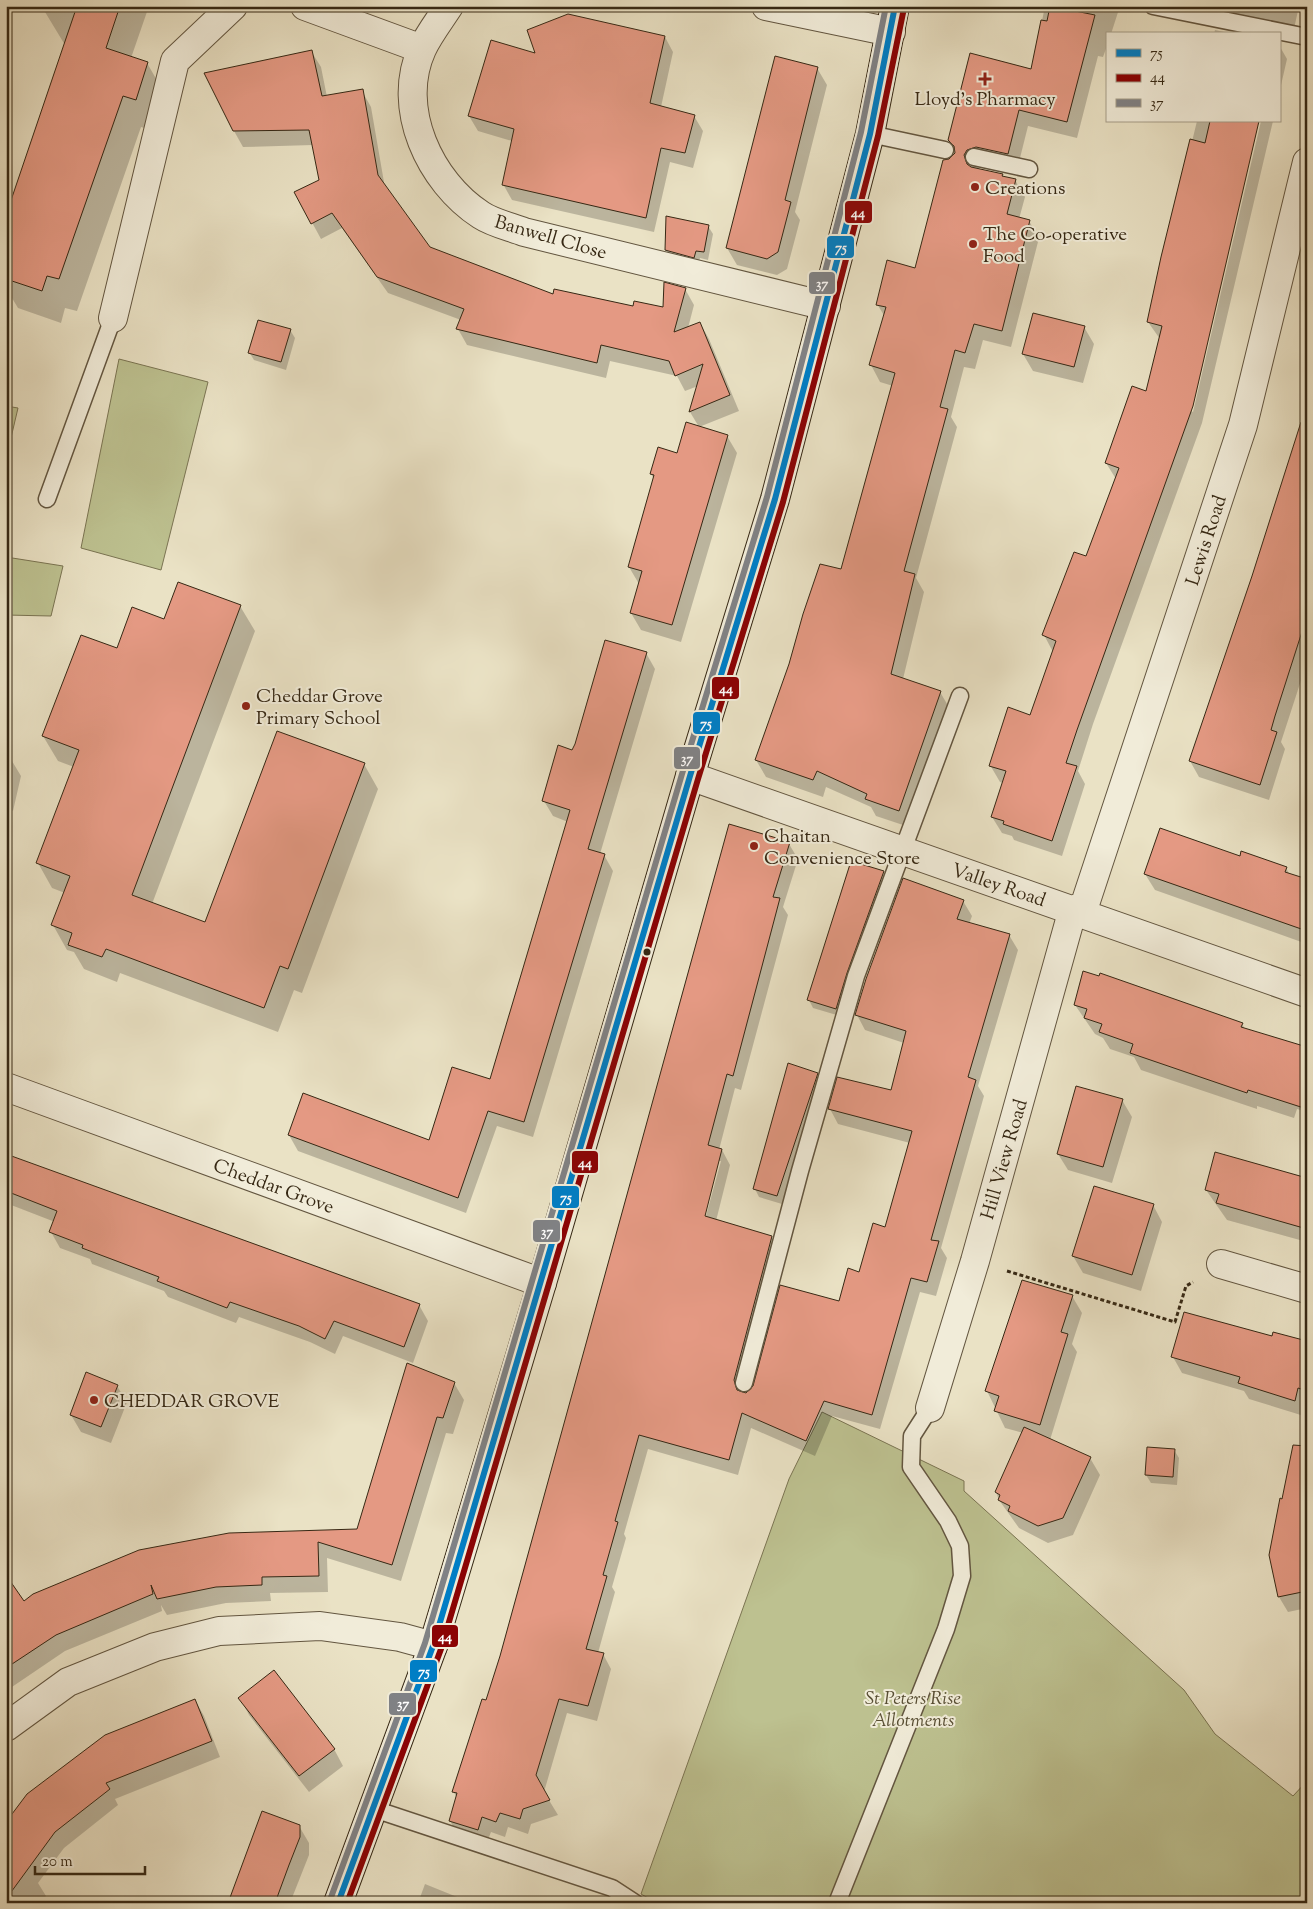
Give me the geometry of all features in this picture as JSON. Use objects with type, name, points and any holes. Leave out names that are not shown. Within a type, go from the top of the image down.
[{"type":"street","points":[[113,318],[176,61],[233,6]]},
{"type":"street","points":[[305,6],[422,49]]},
{"type":"street","name":"Banwell Close","points":[[449,6],[422,49],[414,77],[414,105],[424,151],[451,191],[482,216],[524,232],[826,306]]},
{"type":"street","points":[[338,1903],[374,1810],[433,1646],[542,1283],[690,776],[775,499],[870,134],[893,19],[766,6]]},
{"type":"street","name":"Lewis Road","points":[[1078,911],[1243,425],[1307,162]]},
{"type":"street","name":"Valley Road","points":[[690,776],[1307,993]]},
{"type":"street","name":"Hill View Road","points":[[930,1408],[1078,911]]},
{"type":"street","name":"Cheddar Grove","points":[[6,1086],[542,1283]]},
{"type":"street","points":[[1221,1264],[1307,1288]]},
{"type":"street","points":[[6,1727],[68,1682],[155,1646],[219,1631],[320,1626],[400,1637],[433,1646]]},
{"type":"lane","points":[[1154,6],[1278,32]]},
{"type":"lane","points":[[1280,32],[1307,38]]},
{"type":"lane","points":[[870,134],[945,150]]},
{"type":"lane","points":[[974,157],[1029,169]]},
{"type":"lane","points":[[47,499],[113,318]]},
{"type":"lane","points":[[744,1384],[800,1171],[856,976],[960,696]]},
{"type":"lane","points":[[837,1903],[946,1629],[962,1576],[960,1546],[948,1520],[912,1467],[912,1436],[930,1408]]},
{"type":"lane","points":[[374,1810],[612,1888],[635,1903]]},
{"type":"lane","points":[[612,1888],[621,1903]]},
{"type":"path","points":[[975,1261],[1175,1322],[1186,1286],[1221,1264]]},
{"type":"green space","points":[[119,359],[208,382],[161,570],[81,548]]},
{"type":"green space","points":[[6,406],[18,408],[6,459]]},
{"type":"green space","points":[[6,557],[63,566],[51,616],[6,615]]},
{"type":"green space","name":"St Peters Rise Allotments","points":[[822,1412],[964,1481],[964,1491],[1184,1690],[1215,1734],[1293,1796],[1307,1781],[1307,1903],[657,1903],[641,1894],[789,1479]]},
{"type":"building","points":[[77,6],[120,6],[106,48],[148,62],[136,100],[123,96],[59,279],[47,276],[42,291],[6,279],[6,215]]},
{"type":"building","points":[[1050,6],[1095,15],[1067,122],[1019,110],[1008,154],[976,147],[967,150],[964,155],[967,164],[971,167],[1016,179],[1007,214],[1030,220],[1002,331],[974,324],[965,353],[955,350],[940,407],[948,409],[904,571],[915,574],[891,674],[941,691],[899,811],[865,799],[867,794],[817,771],[813,780],[755,760],[789,664],[820,564],[841,569],[895,373],[869,365],[886,307],[876,305],[887,260],[915,268],[943,160],[949,159],[955,153],[954,146],[948,140],[970,53],[1031,69],[1041,20],[1047,21]]},
{"type":"building","points":[[568,14],[665,36],[650,103],[695,115],[685,153],[661,148],[646,218],[502,185],[514,129],[468,116],[491,40],[535,53],[527,30]]},
{"type":"building","points":[[312,50],[322,96],[363,89],[378,175],[430,247],[553,294],[554,289],[633,306],[634,301],[663,307],[664,282],[686,288],[674,332],[700,322],[730,395],[689,412],[703,364],[675,376],[669,361],[601,345],[597,363],[456,329],[464,309],[377,277],[332,213],[311,224],[294,192],[319,180],[309,130],[233,131],[204,73]]},
{"type":"building","points":[[775,56],[818,67],[785,200],[791,202],[778,252],[767,259],[726,248]]},
{"type":"building","points":[[1210,122],[1259,122],[1193,406],[1066,763],[1077,766],[1052,841],[1003,824],[1004,821],[991,817],[1006,771],[989,766],[1008,707],[1030,715],[1056,641],[1042,635],[1074,552],[1086,556],[1119,468],[1105,463],[1132,386],[1146,391],[1162,326],[1147,322],[1161,257],[1190,139],[1205,143]]},
{"type":"building","points":[[666,216],[709,225],[704,252],[696,251],[694,258],[665,250]]},
{"type":"building","points":[[1033,313],[1085,326],[1074,367],[1022,354]]},
{"type":"building","points":[[258,320],[291,329],[281,362],[248,353]]},
{"type":"building","points":[[686,422],[728,435],[672,625],[630,613],[642,571],[628,567],[654,475],[650,474],[658,447],[677,453]]},
{"type":"building","points":[[1301,422],[1307,423],[1307,616],[1271,730],[1277,732],[1260,785],[1189,761],[1252,576]]},
{"type":"building","points":[[178,582],[241,605],[132,895],[205,922],[277,731],[365,763],[288,969],[280,966],[264,1008],[106,949],[102,957],[68,945],[72,933],[51,925],[70,876],[36,863],[79,750],[42,736],[81,635],[117,648],[132,607],[164,619]]},
{"type":"building","points":[[605,640],[647,652],[588,849],[605,854],[524,1122],[488,1111],[458,1198],[288,1135],[303,1093],[429,1140],[452,1067],[490,1079],[570,810],[542,801],[558,745],[572,750],[575,744]]},
{"type":"building","points":[[729,824],[790,842],[773,897],[780,898],[733,1076],[727,1074],[708,1145],[722,1149],[705,1216],[772,1236],[734,1380],[737,1390],[746,1393],[753,1386],[780,1285],[839,1301],[848,1268],[859,1272],[873,1223],[885,1227],[912,1131],[828,1109],[837,1077],[891,1090],[906,1031],[855,1015],[866,979],[903,878],[964,900],[957,919],[1010,934],[968,1077],[976,1080],[931,1240],[939,1241],[927,1282],[911,1278],[872,1415],[824,1401],[806,1441],[742,1413],[729,1460],[639,1435],[615,1521],[618,1522],[603,1575],[607,1576],[586,1649],[604,1653],[588,1706],[559,1699],[536,1775],[550,1800],[523,1809],[520,1819],[500,1813],[496,1822],[482,1817],[478,1830],[449,1821],[457,1793],[452,1792],[482,1699],[486,1700],[500,1656]]},
{"type":"building","points":[[1160,828],[1240,856],[1241,851],[1287,867],[1285,872],[1307,879],[1307,931],[1144,874]]},
{"type":"building","points":[[851,861],[884,871],[836,1009],[807,1000]]},
{"type":"building","points":[[1083,971],[1099,976],[1100,973],[1243,1023],[1241,1027],[1307,1047],[1307,1109],[1248,1090],[1247,1093],[1130,1053],[1133,1044],[1099,1032],[1102,1024],[1084,1018],[1087,1009],[1074,1005]]},
{"type":"building","points":[[788,1063],[818,1073],[777,1196],[753,1189]]},
{"type":"building","points":[[1076,1086],[1123,1099],[1103,1167],[1057,1154]]},
{"type":"building","points":[[1215,1152],[1307,1178],[1307,1229],[1216,1203],[1219,1194],[1205,1190]]},
{"type":"building","points":[[6,1154],[420,1304],[404,1347],[334,1321],[325,1339],[299,1326],[230,1302],[227,1308],[157,1281],[159,1277],[82,1248],[83,1245],[49,1232],[57,1211],[6,1191]]},
{"type":"building","points":[[1094,1186],[1154,1204],[1132,1275],[1072,1256]]},
{"type":"building","points":[[1022,1280],[1073,1295],[1061,1332],[1068,1334],[1040,1425],[994,1411],[999,1396],[985,1391]]},
{"type":"building","points":[[1184,1312],[1272,1336],[1273,1332],[1307,1341],[1307,1391],[1298,1388],[1295,1401],[1238,1383],[1240,1377],[1171,1357]]},
{"type":"building","points":[[407,1363],[455,1382],[443,1418],[437,1417],[392,1565],[318,1542],[319,1576],[262,1577],[262,1585],[216,1587],[157,1599],[151,1585],[153,1594],[56,1635],[6,1668],[6,1575],[24,1601],[33,1594],[139,1550],[229,1533],[357,1529]]},
{"type":"building","name":"CHEDDAR GROVE","points":[[86,1372],[118,1385],[101,1427],[70,1415]]},
{"type":"building","points":[[1024,1427],[1091,1457],[1063,1518],[1038,1526],[1008,1511],[1010,1506],[998,1500],[1000,1495],[995,1492]]},
{"type":"building","points":[[1293,1445],[1307,1446],[1307,1591],[1278,1597],[1269,1555]]},
{"type":"building","points":[[1147,1447],[1175,1449],[1173,1477],[1145,1475]]},
{"type":"building","points":[[274,1670],[335,1749],[299,1776],[238,1698]]},
{"type":"building","points":[[195,1699],[212,1741],[106,1783],[110,1789],[55,1832],[6,1899],[6,1822],[27,1794],[105,1735]]},
{"type":"building","points":[[262,1811],[300,1825],[300,1837],[275,1903],[228,1903]]},
{"type":"transit line","name":"37","points":[[330,1900],[425,1643],[682,774],[767,497],[861,132],[886,6]]},
{"type":"transit line","name":"75","points":[[338,1903],[433,1646],[690,776],[775,499],[870,134],[895,6]]},
{"type":"transit line","name":"44","points":[[347,1903],[441,1649],[698,779],[783,502],[878,136],[904,8]]},
{"type":"place","name":"Lloyd's Pharmacy","points":[[985,79]]},
{"type":"place","name":"Creations","points":[[975,187]]},
{"type":"place","name":"The Co-operative Food","points":[[973,244]]},
{"type":"place","name":"Cheddar Grove Primary School","points":[[246,706]]},
{"type":"place","name":"Chaitan Convenience Store","points":[[754,846]]},
{"type":"place","name":"CHEDDAR GROVE","points":[[94,1400]]}]
